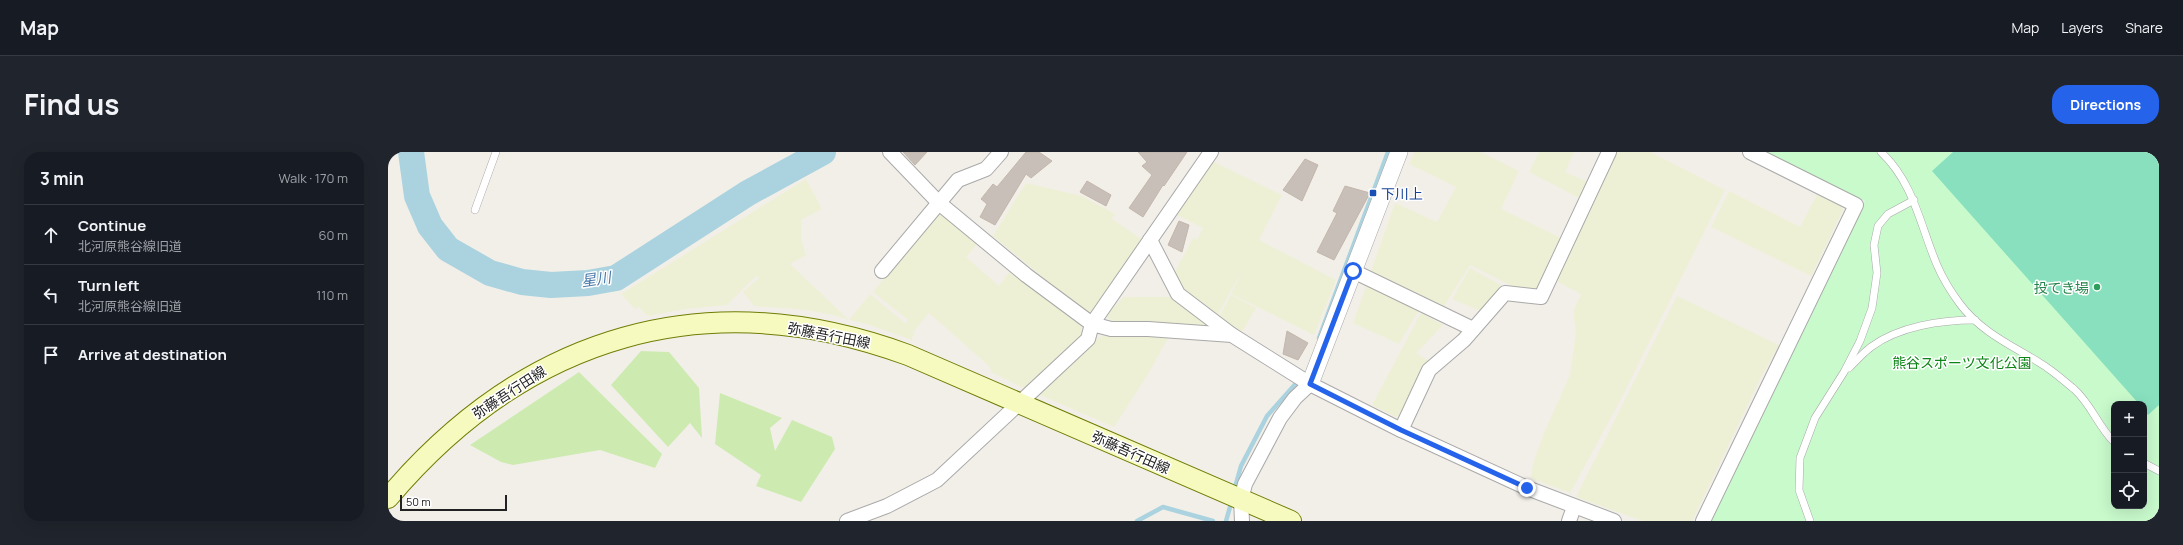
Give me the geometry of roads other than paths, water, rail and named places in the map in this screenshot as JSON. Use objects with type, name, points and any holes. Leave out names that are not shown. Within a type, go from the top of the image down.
[{"type":"main road","name":"弥藤吾行田線","points":[[388,498],[410,472],[464,421],[502,393],[554,363],[603,343],[656,330],[702,324],[752,322],[831,333],[875,343],[928,363],[1290,521]]},
{"type":"street","points":[[890,152],[939,203],[1026,275],[1092,324],[1111,329],[1148,329],[1232,335]]},
{"type":"street","points":[[882,271],[958,180],[986,170],[1001,152]]},
{"type":"street","points":[[847,521],[887,506],[938,480],[1088,339],[1092,324],[1211,152]]},
{"type":"street","points":[[1242,521],[1241,500],[1245,484],[1280,418],[1295,398],[1310,384],[1399,152]]},
{"type":"street","points":[[1401,430],[1429,370],[1473,330],[1505,293],[1541,297],[1609,152]]},
{"type":"street","points":[[1704,521],[1856,205],[1750,152]]},
{"type":"street","points":[[1150,240],[1178,294],[1232,335],[1310,384],[1401,430],[1527,488],[1614,521]]},
{"type":"street","points":[[1353,271],[1473,330]]},
{"type":"street","points":[[1569,521],[1574,507]]},
{"type":"lane","points":[[475,210],[496,152]]},
{"type":"lane","points":[[1881,152],[1893,163],[1914,200],[1936,265],[1946,285],[1987,332],[2041,363],[2076,390],[2093,410],[2111,437]]},
{"type":"lane","points":[[1810,521],[1799,490],[1800,458],[1815,418],[1844,372],[1860,341],[1872,308],[1877,273],[1874,245],[1878,226],[1888,214],[1914,200]]},
{"type":"lane","points":[[1844,372],[1872,346],[1898,333],[1948,320],[1975,320]]},
{"type":"lane","points":[[2147,465],[2159,471]]},
{"type":"waterway","name":"星川","points":[[411,152],[417,196],[430,226],[448,249],[490,273],[522,282],[551,285],[588,283],[616,278],[748,193],[823,152]]},
{"type":"waterway","points":[[1319,338],[1388,152]]},
{"type":"waterway","points":[[1234,491],[1241,466],[1267,416],[1299,380]]},
{"type":"waterway","points":[[1226,521],[1232,500]]},
{"type":"waterway","points":[[1137,521],[1163,507],[1213,521]]},
{"type":"place","name":"下川上","points":[[1373,193]]},
{"type":"place","name":"投てき場","points":[[2097,287]]},
{"type":"park label","name":"熊谷スポーツ文化公園","points":[[1962,362]]}]
